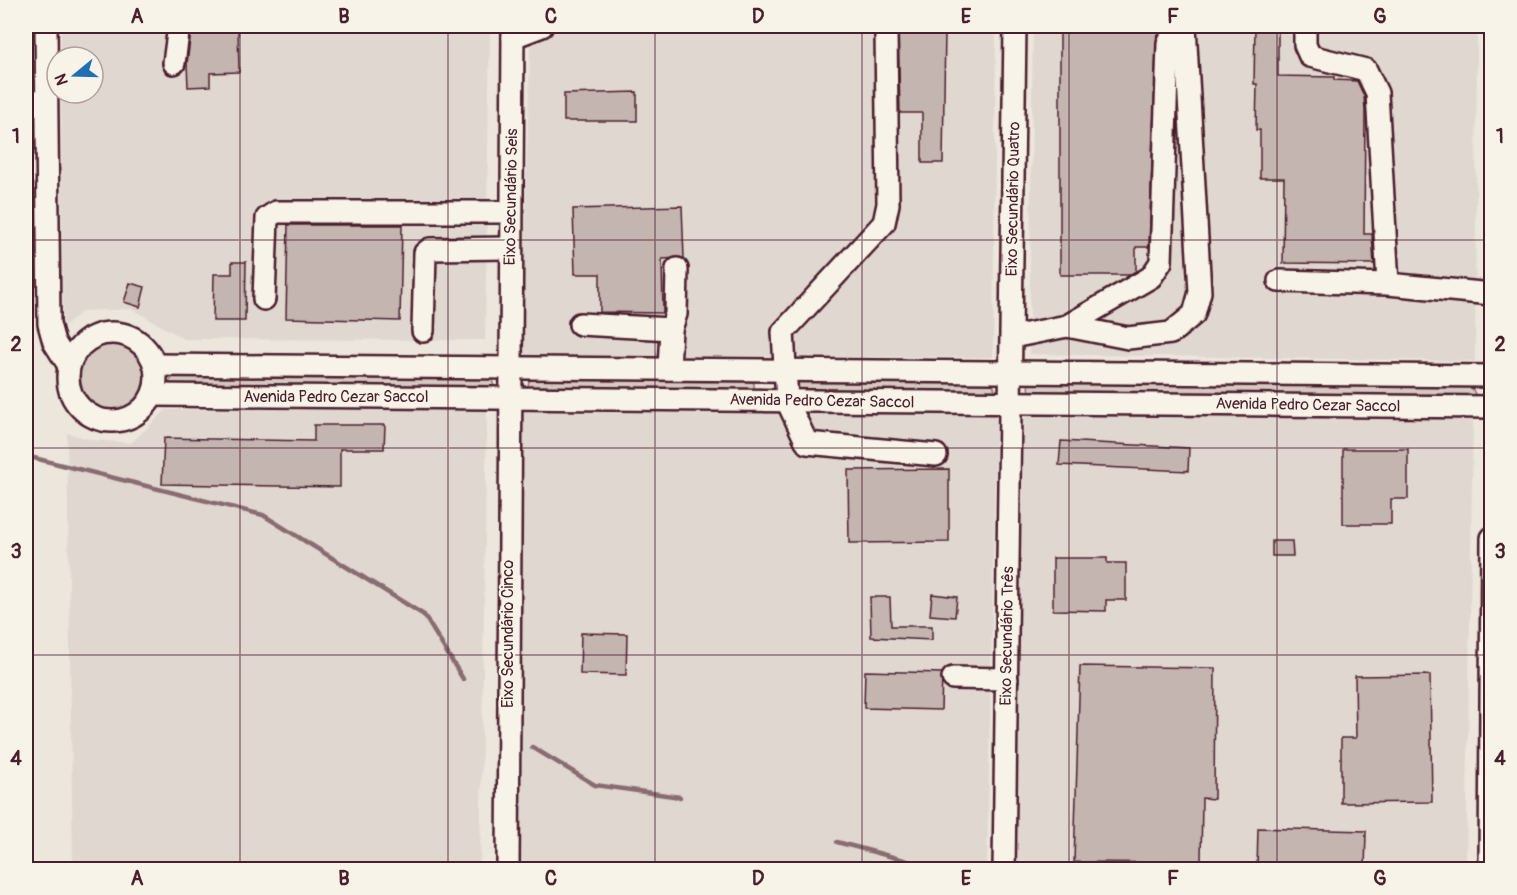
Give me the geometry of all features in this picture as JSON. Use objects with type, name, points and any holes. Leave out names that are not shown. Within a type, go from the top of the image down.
[{"type":"street","points":[[46,26],[46,45]]},
{"type":"street","points":[[174,63],[179,26]]},
{"type":"street","points":[[513,31],[542,26]]},
{"type":"street","name":"Eixo Secundário Quatro","points":[[1011,372],[1015,26]]},
{"type":"street","points":[[1012,338],[1067,326],[1151,277],[1161,262],[1168,43],[1177,26]]},
{"type":"street","points":[[1067,326],[1128,339],[1171,333],[1194,315],[1200,292],[1185,26]]},
{"type":"street","points":[[1305,26],[1305,45],[1310,56],[1366,70],[1377,93],[1388,284]]},
{"type":"street","points":[[886,30],[888,204],[884,223],[783,332],[783,370],[787,401],[807,443],[936,455]]},
{"type":"street","name":"Eixo Secundário Seis","points":[[509,398],[513,31]]},
{"type":"street","points":[[26,108],[45,98]]},
{"type":"street","points":[[46,105],[49,324],[54,342],[68,364]]},
{"type":"street","points":[[264,299],[267,218],[276,212],[511,212]]},
{"type":"street","points":[[423,331],[425,253],[430,249],[510,248]]},
{"type":"street","points":[[669,369],[670,329],[676,314],[677,269]]},
{"type":"street","points":[[1279,281],[1388,284],[1491,294]]},
{"type":"street","points":[[580,324],[670,329]]},
{"type":"street","points":[[100,333],[124,333],[144,345],[156,365],[157,380],[153,395],[139,413],[119,421],[96,419],[78,406],[68,387],[68,364],[80,344],[100,333]]},
{"type":"street","name":"Avenida Pedro Cezar Saccol","points":[[156,365],[1491,376]]},
{"type":"street","name":"Eixo Secundário Três","points":[[1004,870],[1011,372]]},
{"type":"street","name":"Avenida Pedro Cezar Saccol","points":[[153,395],[1491,407]]},
{"type":"street","name":"Eixo Secundário Cinco","points":[[508,870],[509,398]]},
{"type":"street","points":[[1490,870],[1491,538]]},
{"type":"street","points":[[953,678],[1007,678]]},
{"type":"shaded area","points":[[61,26],[490,26],[485,340],[184,339],[132,309],[83,311],[63,327],[61,105],[105,105],[105,45],[61,45]]},
{"type":"shaded area","points":[[531,26],[996,26],[993,357],[521,356]]},
{"type":"shaded area","points":[[1033,26],[1477,26],[1475,361],[1029,354]]},
{"type":"shaded area","points":[[112,343],[125,346],[136,353],[143,364],[146,377],[143,390],[136,401],[125,408],[112,411],[99,408],[88,401],[81,390],[78,377],[81,364],[88,353],[99,346]]},
{"type":"shaded area","points":[[175,374],[491,377],[495,389],[172,389],[169,382]]},
{"type":"shaded area","points":[[538,378],[745,379],[754,383],[754,391],[532,395],[528,387],[529,380]]},
{"type":"shaded area","points":[[1032,379],[1462,385],[1472,388],[1475,394],[1467,399],[1030,394],[1028,387]]},
{"type":"shaded area","points":[[794,380],[992,380],[995,390],[990,394],[794,395]]},
{"type":"shaded area","points":[[487,406],[480,869],[73,869],[67,433],[92,440],[131,443],[166,410]]},
{"type":"shaded area","points":[[1024,409],[1473,417],[1466,869],[1016,870]]},
{"type":"shaded area","points":[[523,412],[996,415],[987,869],[521,870]]},
{"type":"building","points":[[206,26],[238,26],[239,72],[210,73],[210,86],[188,87],[187,64],[191,31],[206,30]]},
{"type":"building","points":[[1060,26],[1157,26],[1149,247],[1136,247],[1136,271],[1129,275],[1060,275]]},
{"type":"building","points":[[1255,26],[1278,26],[1278,76],[1334,77],[1334,80],[1357,81],[1364,96],[1365,110],[1364,234],[1372,234],[1374,264],[1283,263],[1284,178],[1260,178],[1260,130],[1256,130],[1257,84],[1254,84]]},
{"type":"building","points":[[898,28],[945,29],[943,163],[922,163],[922,113],[900,113]]},
{"type":"building","points":[[637,92],[637,121],[564,121],[564,94]]},
{"type":"building","points":[[682,206],[684,258],[662,259],[663,313],[600,312],[600,274],[575,274],[573,209]]},
{"type":"building","points":[[288,225],[402,225],[400,321],[286,318]]},
{"type":"building","points":[[232,262],[246,262],[245,321],[213,321],[214,274],[232,274]]},
{"type":"building","points":[[130,283],[145,287],[140,307],[124,302]]},
{"type":"building","points":[[314,425],[385,425],[384,449],[340,449],[340,487],[162,484],[164,438],[314,441]]},
{"type":"building","points":[[1061,441],[1189,448],[1188,471],[1059,465]]},
{"type":"building","points":[[1343,449],[1408,449],[1408,499],[1391,499],[1391,524],[1343,524]]},
{"type":"building","points":[[949,469],[949,542],[849,543],[848,470]]},
{"type":"building","points":[[1272,541],[1292,541],[1293,556],[1272,556]]},
{"type":"building","points":[[1053,558],[1107,558],[1107,563],[1126,563],[1126,600],[1106,600],[1106,611],[1053,610]]},
{"type":"building","points":[[932,594],[957,597],[955,617],[930,615]]},
{"type":"building","points":[[870,597],[890,597],[891,626],[932,626],[932,640],[871,637]]},
{"type":"building","points":[[581,633],[627,634],[626,675],[580,674]]},
{"type":"building","points":[[1080,666],[1215,668],[1214,799],[1202,798],[1201,863],[1074,862]]},
{"type":"building","points":[[865,671],[942,673],[941,710],[864,708]]},
{"type":"building","points":[[1430,675],[1432,802],[1341,803],[1341,738],[1356,738],[1355,676]]},
{"type":"building","points":[[1258,828],[1366,831],[1365,870],[1257,870]]},
{"type":"waterway","points":[[26,456],[263,515],[424,615],[463,679]]},
{"type":"waterway","points":[[532,747],[595,785],[680,797]]},
{"type":"waterway","points":[[837,842],[941,870]]}]
